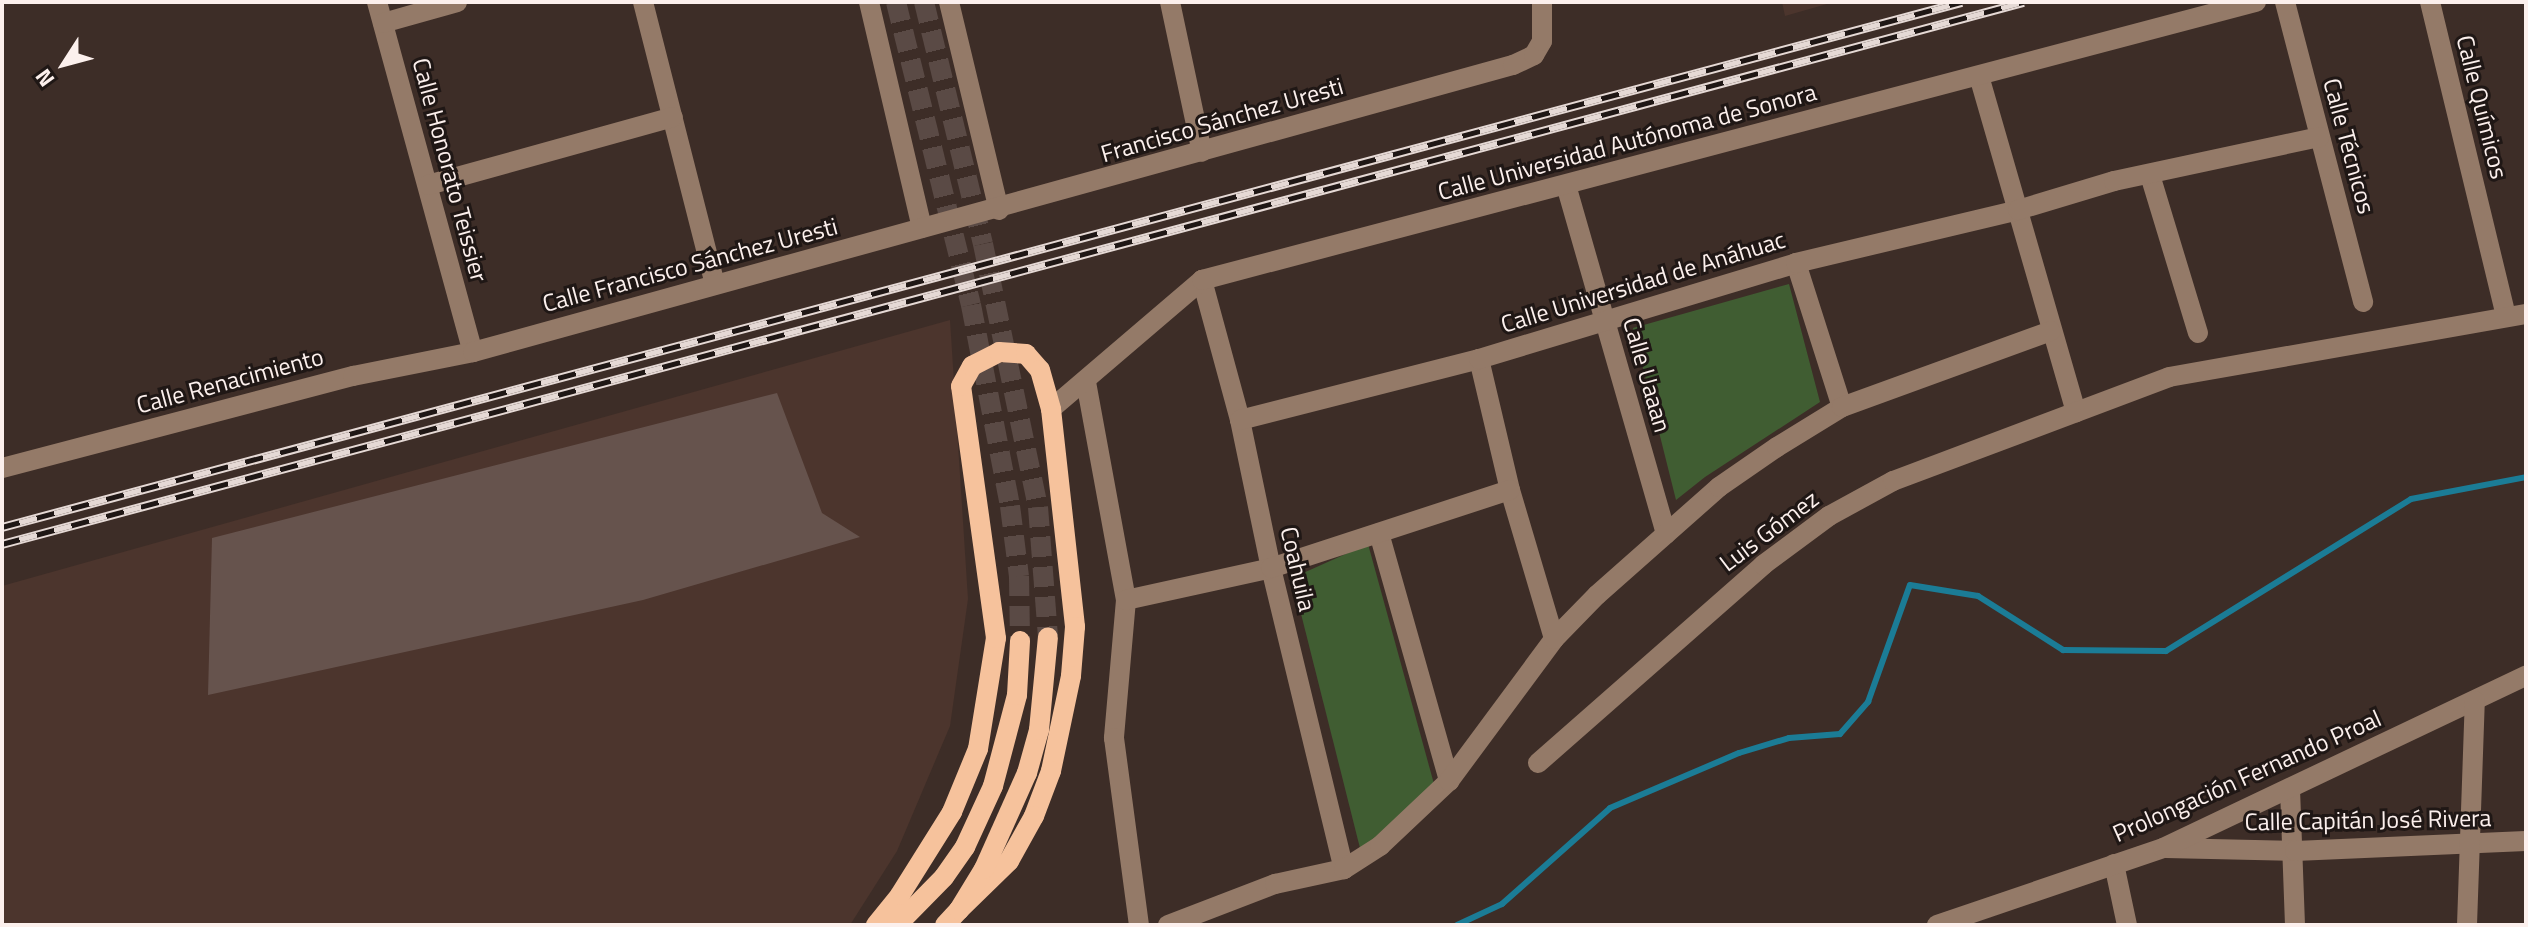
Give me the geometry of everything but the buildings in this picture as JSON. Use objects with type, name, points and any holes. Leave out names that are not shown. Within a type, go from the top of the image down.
[{"type":"main road","points":[[876,925],[900,895],[952,812],[978,749],[987,708],[996,638],[961,386],[972,366],[999,352],[1026,354],[1040,370],[1051,409],[1075,627],[1065,714],[1051,771],[1017,849],[999,873],[954,920]]},
{"type":"main road","points":[[954,920],[1005,827],[1027,773],[1039,730],[1048,637]]},
{"type":"main road","points":[[897,925],[944,877],[965,847],[993,786],[1017,695],[1020,641]]},
{"type":"street","name":"Calle Honorato Teissier","points":[[377,2],[473,352]]},
{"type":"street","points":[[383,23],[457,2]]},
{"type":"street","points":[[643,2],[715,284]]},
{"type":"street","points":[[869,2],[922,228]]},
{"type":"street","points":[[949,2],[999,210]]},
{"type":"street","points":[[1170,2],[1202,152]]},
{"type":"street","name":"Francisco Sánchez Uresti","points":[[922,228],[999,210],[1513,65],[1534,55],[1542,41],[1542,2]]},
{"type":"street","name":"Calle Universidad Autónoma de Sonora","points":[[1051,409],[1202,280],[2256,2]]},
{"type":"street","name":"Calle Técnicos","points":[[2285,2],[2363,302]]},
{"type":"street","name":"Calle Químicos","points":[[2430,2],[2516,315]]},
{"type":"street","points":[[1979,76],[2076,412]]},
{"type":"street","points":[[428,185],[673,117]]},
{"type":"street","name":"Calle Universidad de Anáhuac","points":[[1240,420],[1479,359],[1796,263],[2018,210],[2114,181],[2319,137]]},
{"type":"street","points":[[2150,175],[2198,333]]},
{"type":"street","name":"Calle Uaaan","points":[[1566,185],[1666,534]]},
{"type":"street","name":"Calle Francisco Sánchez Uresti","points":[[473,352],[922,228]]},
{"type":"street","points":[[1796,263],[1842,407]]},
{"type":"street","name":"Coahuila","points":[[1202,280],[1240,420],[1271,568],[1344,869]]},
{"type":"street","name":"Luis Gómez","points":[[1538,763],[1763,565],[1829,516],[1893,481],[2169,377],[2516,315]]},
{"type":"street","points":[[1168,925],[1275,884],[1344,869],[1380,846],[1449,781],[1554,639],[1719,487],[1842,407],[2051,331]]},
{"type":"street","name":"Calle Renacimiento","points":[[2,468],[353,376],[473,352]]},
{"type":"street","points":[[1479,359],[1510,490],[1554,639]]},
{"type":"street","points":[[1086,382],[1126,600],[1114,738],[1139,925]]},
{"type":"street","points":[[1126,600],[1271,568],[1510,490]]},
{"type":"street","points":[[1379,533],[1449,781]]},
{"type":"street","name":"Prolongación Fernando Proal","points":[[1937,925],[1965,921],[2163,848],[2526,676]]},
{"type":"street","points":[[2467,925],[2475,701]]},
{"type":"street","points":[[2290,789],[2295,851],[2295,925]]},
{"type":"street","name":"Calle Capitán José Rivera","points":[[2163,848],[2295,851],[2526,841]]},
{"type":"street","points":[[2114,864],[2127,925]]},
{"type":"shaded area","points":[[1782,2],[1834,2],[1785,16]]},
{"type":"shaded area","points":[[950,320],[968,599],[950,726],[897,851],[850,925],[2,925],[2,586]]},
{"type":"green space","points":[[1789,284],[1820,402],[1705,477],[1676,500],[1633,328]]},
{"type":"green space","points":[[1368,544],[1434,784],[1361,852],[1292,578]]},
{"type":"waterway","points":[[1457,925],[1502,904],[1610,808],[1739,753],[1789,738],[1840,734],[1868,702],[1910,585],[1978,596],[2063,650],[2166,651],[2411,499],[2526,477]]},
{"type":"tunnel","points":[[896,2],[971,305],[1010,506],[1019,576],[1020,641]]},
{"type":"tunnel","points":[[924,2],[983,244],[1038,507],[1048,637]]},
{"type":"railway","points":[[2,527],[1962,2]]},
{"type":"railway","points":[[2,544],[2024,2]]}]
